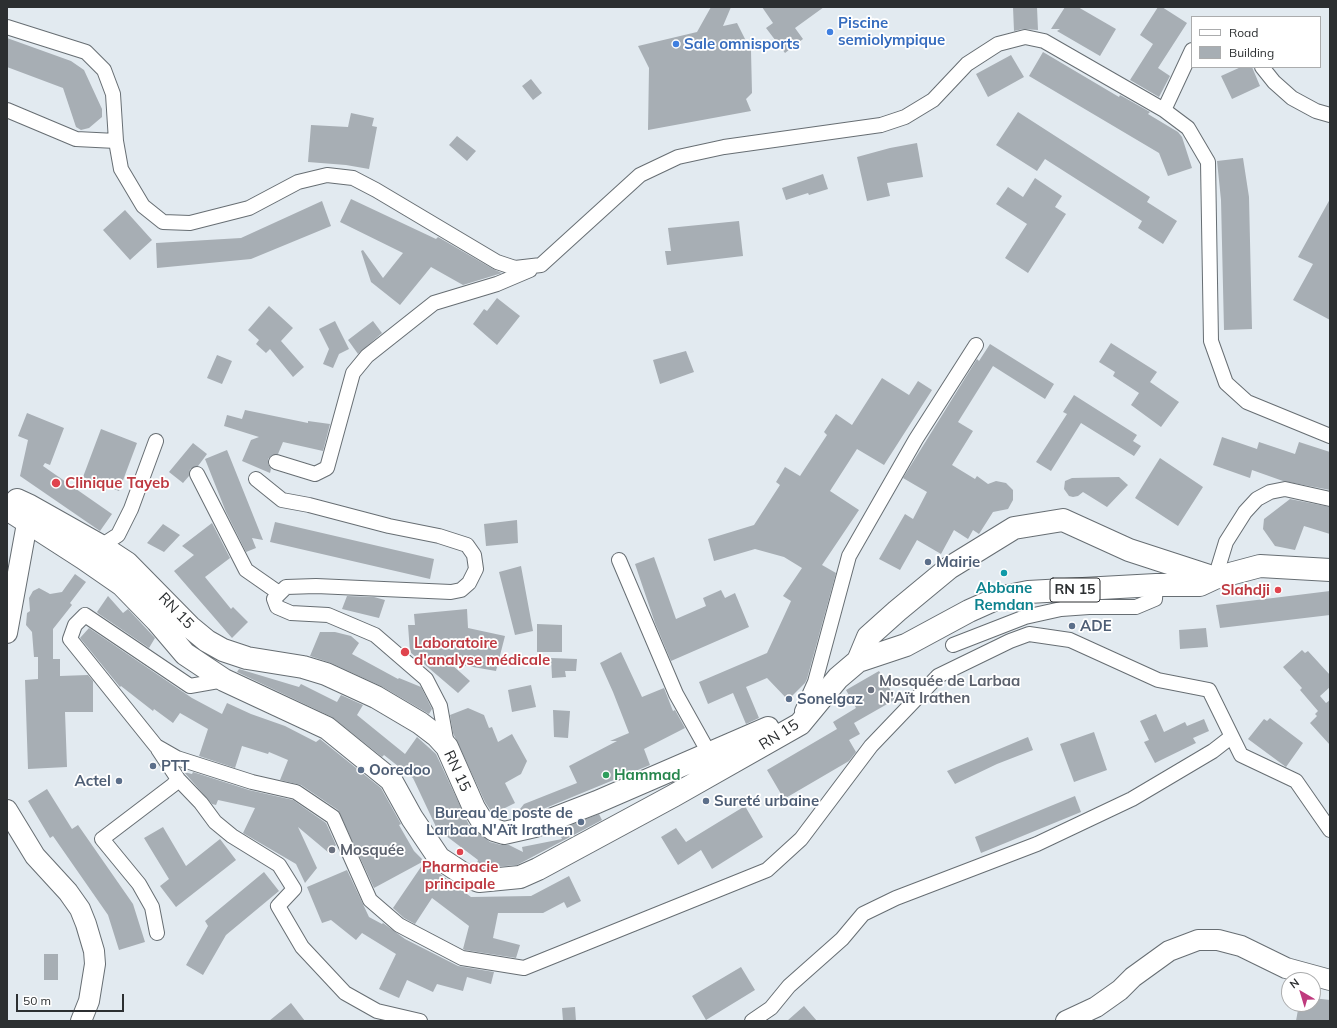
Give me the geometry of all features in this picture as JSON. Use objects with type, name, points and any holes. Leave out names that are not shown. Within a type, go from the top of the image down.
[{"type":"main road","name":"RN 15","points":[[7,497],[122,585],[157,621],[185,654],[224,680],[327,728],[391,780],[416,824],[439,858],[468,877],[479,881],[520,877],[673,796],[800,724],[811,705],[838,678],[858,661],[906,645],[969,611],[998,598],[1028,592],[1156,585],[1200,585],[1215,578],[1260,566],[1330,570]]},
{"type":"main road","name":"RN 15","points":[[7,509],[29,514],[101,546],[127,563],[143,577],[190,627],[207,641],[223,650],[247,658],[303,667],[326,674],[376,697],[420,723],[437,736],[447,747],[474,808],[482,821],[494,830],[504,833],[535,826],[758,733],[811,705]]},
{"type":"main road","points":[[7,633],[29,514]]},
{"type":"main road","name":"RN 15","points":[[858,661],[868,637],[897,611],[949,568],[1014,528],[1063,520],[1129,550],[1215,578]]},
{"type":"main road","points":[[1125,587],[1131,579],[1136,565],[1129,550]]},
{"type":"main road","points":[[7,810],[35,856],[68,892],[80,909],[86,924],[94,951],[95,964],[89,1001],[81,1021]]},
{"type":"main road","points":[[1066,1021],[1096,1006],[1114,994],[1169,951],[1198,940],[1218,940],[1241,946],[1286,968],[1330,980]]},
{"type":"street","points":[[7,27],[86,52],[104,70],[113,94],[116,141],[121,169],[143,206],[163,222],[190,223],[249,208],[298,182],[327,175],[353,178],[376,190],[497,262],[515,268],[541,265]]},
{"type":"street","points":[[276,462],[315,474],[327,468],[353,372],[367,356],[434,302],[498,284],[541,265],[640,175],[678,157],[724,147],[881,125],[905,117],[933,100],[967,64],[998,44],[1025,37],[1044,41],[1164,110],[1188,128],[1208,162],[1211,341],[1226,384],[1247,402],[1330,436]]},
{"type":"street","points":[[1164,110],[1191,52]]},
{"type":"street","points":[[1263,68],[1274,82],[1292,98],[1316,111],[1330,115]]},
{"type":"street","points":[[7,110],[76,139],[116,141]]},
{"type":"street","points":[[811,705],[815,682],[849,556],[916,439],[976,345]]},
{"type":"street","points":[[101,546],[118,535],[131,509],[156,441]]},
{"type":"street","points":[[197,474],[246,570],[279,593]]},
{"type":"street","points":[[256,479],[282,500],[309,505],[389,526],[439,536],[467,545],[474,555],[476,569],[469,583],[461,590],[451,592],[316,586],[286,587],[274,599],[278,607],[291,613],[328,615],[375,635],[426,679],[440,706],[447,747]]},
{"type":"street","points":[[1215,578],[1226,542],[1245,512],[1257,500],[1270,492],[1285,489],[1330,499]]},
{"type":"street","points":[[619,560],[676,694],[709,753]]},
{"type":"street","points":[[952,645],[1025,616],[1061,609],[1089,607],[1136,607],[1155,599],[1156,585]]},
{"type":"street","points":[[224,680],[190,686],[85,615],[75,624],[70,638],[156,746],[178,779],[201,803],[215,822],[232,836],[279,865],[294,889],[278,906],[302,947],[345,993],[377,1011],[420,1021]]},
{"type":"street","points":[[1025,616],[1029,634]]},
{"type":"street","points":[[156,746],[177,758],[192,763],[252,782],[296,792],[334,817],[370,900],[398,924],[462,958],[524,968],[767,870],[800,839],[871,746],[938,676],[1010,641],[1029,634],[1070,640],[1158,680],[1209,690],[1241,755],[1296,781],[1330,830]]},
{"type":"street","points":[[752,1021],[771,1008],[789,986],[842,940],[863,914],[896,898],[1036,844],[1132,799],[1213,751],[1231,737]]},
{"type":"street","points":[[157,934],[152,907],[139,884],[102,839],[173,785],[178,779]]},
{"type":"building","points":[[711,7],[731,7],[723,26],[737,23],[751,51],[752,93],[746,99],[751,111],[648,130],[649,68],[638,46],[697,32]]},
{"type":"building","points":[[762,7],[824,7],[795,28],[803,39],[785,53],[766,28],[773,23]]},
{"type":"building","points":[[1013,7],[1037,7],[1038,30],[1023,29],[1014,31]]},
{"type":"building","points":[[1065,7],[1078,7],[1116,29],[1100,56],[1057,31],[1060,29],[1051,29]]},
{"type":"building","points":[[1158,7],[1162,7],[1187,23],[1158,68],[1170,76],[1159,97],[1130,80],[1153,44],[1140,35]]},
{"type":"building","points":[[7,38],[71,61],[84,70],[102,109],[102,117],[89,128],[81,130],[76,127],[63,88],[7,67]]},
{"type":"building","points":[[1043,52],[1119,97],[1120,95],[1150,112],[1148,114],[1178,132],[1182,137],[1192,168],[1168,176],[1159,153],[1029,76]]},
{"type":"building","points":[[1011,55],[1024,77],[988,97],[976,74]]},
{"type":"building","points":[[1239,68],[1252,68],[1260,86],[1232,99],[1221,76]]},
{"type":"building","points":[[531,79],[542,93],[533,100],[522,86]]},
{"type":"building","points":[[1018,112],[1150,197],[1147,202],[1177,221],[1163,244],[1138,228],[1142,221],[1045,159],[1037,171],[996,145]]},
{"type":"building","points":[[351,113],[374,118],[372,126],[377,127],[369,169],[346,165],[308,162],[311,125],[348,127]]},
{"type":"building","points":[[457,136],[476,151],[467,161],[449,145]]},
{"type":"building","points":[[917,143],[923,177],[887,183],[890,196],[867,201],[857,157],[890,148]]},
{"type":"building","points":[[1243,158],[1249,197],[1252,329],[1224,330],[1221,200],[1217,161]]},
{"type":"building","points":[[823,174],[828,189],[786,200],[782,188]]},
{"type":"building","points":[[1035,178],[1062,196],[1055,207],[1066,214],[1028,273],[1005,258],[1027,224],[996,204],[1008,187],[1023,197]]},
{"type":"building","points":[[351,199],[436,239],[438,237],[502,273],[463,285],[431,267],[400,305],[371,282],[361,251],[363,250],[383,278],[403,253],[340,222]]},
{"type":"building","points":[[1330,199],[1330,320],[1293,300],[1313,264],[1298,257]]},
{"type":"building","points":[[322,201],[331,226],[251,259],[157,268],[156,243],[241,238]]},
{"type":"building","points":[[125,210],[152,240],[130,260],[103,230]]},
{"type":"building","points":[[739,221],[743,256],[667,265],[665,251],[671,251],[668,228]]},
{"type":"building","points":[[497,298],[520,316],[497,345],[473,324],[484,309],[487,311]]},
{"type":"building","points":[[269,306],[293,328],[281,341],[304,367],[293,377],[270,349],[266,353],[256,344],[259,340],[248,330]]},
{"type":"building","points":[[335,321],[349,349],[339,354],[333,368],[323,364],[329,349],[319,329]]},
{"type":"building","points":[[373,321],[382,333],[358,354],[348,340]]},
{"type":"building","points":[[1111,343],[1157,372],[1150,382],[1179,402],[1161,427],[1131,405],[1139,393],[1113,376],[1115,372],[1099,362]]},
{"type":"building","points":[[990,344],[1054,384],[1045,399],[993,366],[958,422],[973,431],[952,465],[975,479],[977,476],[988,484],[996,481],[1006,483],[1013,490],[1013,500],[1008,509],[993,512],[979,534],[973,530],[968,539],[954,530],[941,554],[917,540],[900,570],[879,559],[905,514],[913,519],[927,492],[903,478],[977,359],[979,361]]},
{"type":"building","points":[[686,351],[694,372],[660,384],[653,360]]},
{"type":"building","points":[[217,355],[232,361],[222,384],[207,378]]},
{"type":"building","points":[[882,378],[909,395],[918,381],[932,390],[884,465],[857,449],[830,491],[859,510],[822,565],[836,573],[807,679],[805,683],[788,700],[767,678],[746,687],[759,718],[746,724],[733,693],[708,704],[699,682],[767,653],[791,601],[783,596],[802,568],[784,557],[755,549],[714,561],[708,539],[754,525],[780,485],[776,482],[785,467],[800,476],[827,435],[824,432],[836,414],[852,425]]},
{"type":"building","points":[[1074,395],[1137,435],[1133,441],[1141,446],[1134,456],[1081,423],[1051,471],[1036,462],[1067,414],[1063,412]]},
{"type":"building","points":[[245,410],[308,423],[308,421],[330,424],[323,451],[283,442],[278,454],[271,456],[268,459],[268,464],[271,469],[270,473],[242,461],[251,440],[259,437],[224,426],[227,415],[242,419]]},
{"type":"building","points":[[27,413],[64,428],[50,465],[45,463],[43,466],[112,514],[100,531],[20,476],[28,440],[18,436]]},
{"type":"building","points":[[101,429],[137,443],[119,491],[83,477]]},
{"type":"building","points":[[1222,437],[1257,449],[1259,442],[1295,454],[1299,442],[1330,452],[1330,490],[1283,481],[1252,470],[1250,478],[1213,465]]},
{"type":"building","points":[[193,443],[207,454],[198,466],[190,469],[189,476],[183,483],[169,472]]},
{"type":"building","points":[[227,450],[263,540],[252,538],[256,548],[246,552],[226,512],[205,459]]},
{"type":"building","points":[[1160,458],[1203,487],[1178,526],[1135,498]]},
{"type":"building","points":[[1119,477],[1128,485],[1107,507],[1083,492],[1078,496],[1073,497],[1069,496],[1064,489],[1065,481],[1072,478]]},
{"type":"building","points":[[1290,499],[1330,507],[1330,534],[1304,526],[1295,550],[1275,546],[1263,529],[1264,519]]},
{"type":"building","points":[[517,520],[518,543],[486,546],[484,524]]},
{"type":"building","points":[[275,522],[434,559],[430,579],[270,542]]},
{"type":"building","points":[[212,523],[230,558],[205,577],[231,609],[233,607],[248,622],[232,638],[174,571],[194,555],[182,546]]},
{"type":"building","points":[[163,524],[180,535],[164,552],[147,543]]},
{"type":"building","points":[[654,557],[676,619],[706,606],[703,598],[721,590],[725,598],[735,593],[749,627],[671,661],[655,623],[635,564]]},
{"type":"building","points":[[521,566],[533,631],[515,635],[499,572]]},
{"type":"building","points":[[75,574],[86,582],[70,603],[72,605],[53,629],[53,659],[60,659],[60,676],[88,675],[93,681],[93,712],[65,712],[67,767],[28,769],[25,680],[38,679],[38,657],[34,657],[32,632],[26,625],[27,613],[30,611],[29,598],[33,591],[39,588],[50,594],[62,592]]},
{"type":"building","points":[[1330,591],[1330,615],[1220,628],[1216,605]]},
{"type":"building","points":[[108,596],[123,613],[128,609],[155,638],[149,648],[97,612]]},
{"type":"building","points":[[347,596],[374,597],[385,600],[379,618],[342,609]]},
{"type":"building","points":[[467,609],[468,628],[505,636],[496,671],[450,663],[470,681],[458,693],[410,652],[408,625],[415,625],[414,614]]},
{"type":"building","points":[[537,624],[562,625],[562,652],[537,652]]},
{"type":"building","points":[[89,628],[192,698],[222,714],[227,703],[251,714],[285,726],[316,742],[320,739],[381,788],[401,824],[399,825],[414,851],[424,861],[374,888],[338,810],[301,785],[280,780],[288,760],[269,752],[268,754],[242,746],[235,768],[199,756],[208,729],[180,713],[173,723],[154,709],[153,711],[121,686],[120,687],[80,638]]},
{"type":"building","points":[[1206,628],[1208,647],[1180,649],[1179,630]]},
{"type":"building","points":[[320,632],[335,632],[351,636],[359,643],[352,654],[398,679],[399,678],[421,687],[432,709],[429,714],[381,686],[331,663],[310,656]]},
{"type":"building","points":[[1302,650],[1305,653],[1308,651],[1330,675],[1330,687],[1320,696],[1326,703],[1330,700],[1330,745],[1310,723],[1317,716],[1315,714],[1318,711],[1300,690],[1302,688],[1283,667]]},
{"type":"building","points":[[621,652],[642,697],[664,688],[673,711],[675,710],[685,728],[644,749],[650,765],[531,814],[513,818],[524,804],[577,783],[569,766],[617,741],[610,741],[629,733],[600,663]]},
{"type":"building","points":[[551,658],[577,659],[576,671],[565,671],[566,677],[552,678]]},
{"type":"building","points":[[239,669],[299,687],[301,684],[337,702],[341,695],[363,705],[357,715],[405,754],[417,737],[436,754],[469,825],[490,842],[501,845],[509,845],[523,852],[522,847],[562,839],[558,830],[599,814],[602,820],[517,865],[482,868],[477,863],[478,860],[437,829],[413,778],[384,755],[382,757],[332,717],[237,672]]},
{"type":"building","points":[[879,671],[896,699],[854,723],[860,734],[849,740],[856,752],[849,761],[784,799],[767,770],[837,729],[833,722],[856,708],[846,690]]},
{"type":"building","points":[[531,685],[536,707],[512,712],[508,690]]},
{"type":"building","points":[[468,708],[484,715],[489,728],[492,727],[498,742],[512,734],[527,761],[521,774],[505,783],[515,803],[493,814],[485,802],[453,733],[450,715]]},
{"type":"building","points":[[553,710],[570,711],[568,738],[554,737]]},
{"type":"building","points":[[1156,714],[1164,732],[1185,722],[1187,726],[1204,719],[1209,731],[1193,738],[1196,743],[1155,763],[1144,742],[1149,740],[1140,721]]},
{"type":"building","points":[[1270,718],[1303,743],[1286,767],[1248,739],[1264,719],[1267,721]]},
{"type":"building","points":[[1094,732],[1107,770],[1074,782],[1060,744]]},
{"type":"building","points":[[1028,737],[1033,750],[997,764],[955,784],[947,771]]},
{"type":"building","points":[[184,772],[192,774],[193,772],[249,790],[293,800],[326,823],[336,845],[329,853],[298,827],[317,868],[305,883],[296,864],[243,833],[255,808],[218,800],[216,805],[212,804]]},
{"type":"building","points":[[47,789],[72,829],[78,825],[133,904],[145,942],[119,950],[108,915],[53,836],[50,838],[28,801]]},
{"type":"building","points":[[1075,796],[1081,812],[981,853],[975,837]]},
{"type":"building","points":[[745,806],[763,837],[712,869],[701,850],[678,865],[661,837],[676,828],[686,842]]},
{"type":"building","points":[[163,827],[186,866],[220,839],[236,860],[176,907],[160,886],[169,879],[144,838]]},
{"type":"building","points":[[425,861],[471,897],[531,896],[569,876],[581,901],[567,908],[564,902],[543,913],[498,913],[493,938],[520,945],[516,958],[465,950],[463,949],[469,926],[432,898],[415,924],[404,918],[393,908]]},
{"type":"building","points":[[347,870],[369,917],[382,924],[383,923],[405,939],[458,966],[494,972],[491,984],[467,977],[463,991],[437,984],[433,992],[407,980],[399,998],[379,989],[396,954],[362,933],[356,940],[331,920],[322,923],[307,887]]},
{"type":"building","points":[[264,872],[279,891],[226,935],[203,975],[186,965],[208,926],[205,921]]},
{"type":"building","points":[[44,954],[58,954],[58,980],[44,980]]},
{"type":"building","points":[[741,967],[755,990],[706,1020],[692,996]]},
{"type":"building","points":[[1321,999],[1330,1000],[1330,1021],[1296,1021],[1298,1012],[1321,1012]]},
{"type":"building","points":[[291,1003],[305,1021],[269,1021]]},
{"type":"building","points":[[804,1006],[817,1021],[787,1021]]},
{"type":"building","points":[[575,1007],[576,1021],[563,1021],[562,1008]]},
{"type":"place","name":"Piscine semiolympique","points":[[830,32]]},
{"type":"place","name":"Sale omnisports","points":[[676,44]]},
{"type":"place","name":"Clinique Tayeb","points":[[56,483]]},
{"type":"place","name":"Mairie","points":[[928,562]]},
{"type":"place","name":"Abbane Remdan","points":[[1004,573]]},
{"type":"place","name":"Slahdji","points":[[1278,590]]},
{"type":"place","name":"ADE","points":[[1072,626]]},
{"type":"place","name":"Laboratoire d'analyse médicale","points":[[405,652]]},
{"type":"place","name":"Mosquée de Larbaa N'Aït Irathen","points":[[871,690]]},
{"type":"place","name":"Sonelgaz","points":[[789,699]]},
{"type":"place","name":"PTT","points":[[153,766]]},
{"type":"place","name":"Ooredoo","points":[[361,770]]},
{"type":"place","name":"Hammad","points":[[606,775]]},
{"type":"place","name":"Actel","points":[[119,781]]},
{"type":"place","name":"Sureté urbaine","points":[[706,801]]},
{"type":"place","name":"Bureau de poste de Larbaa N'Aït Irathen","points":[[581,822]]},
{"type":"place","name":"Mosquée","points":[[332,850]]},
{"type":"place","name":"Pharmacie principale","points":[[460,852]]}]
